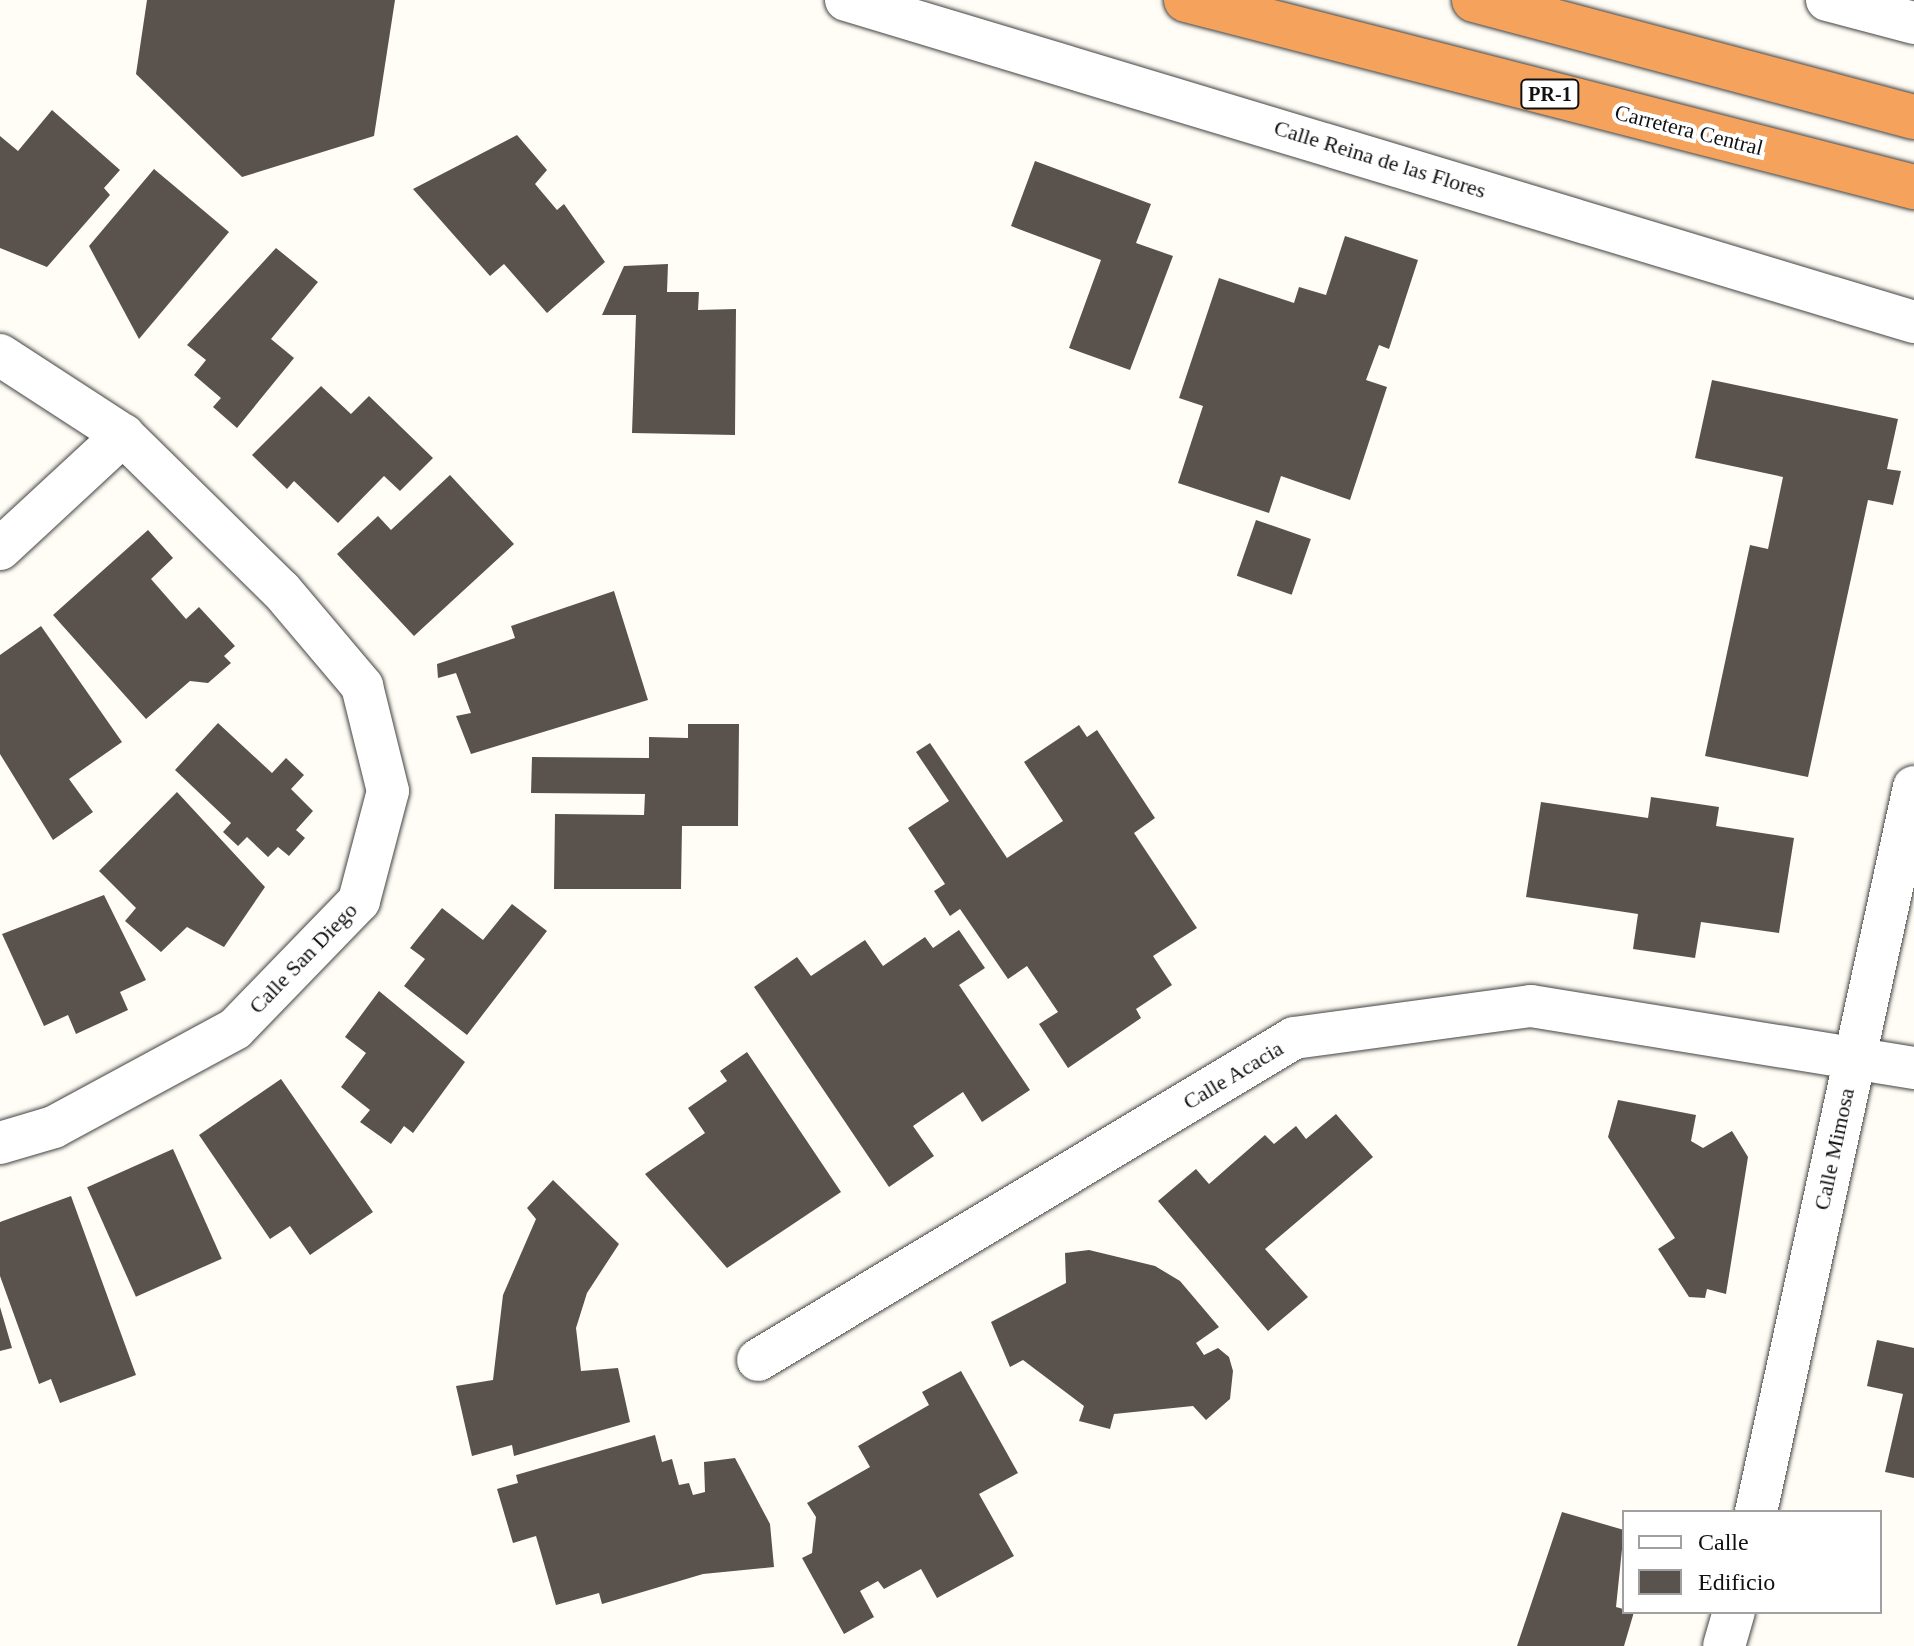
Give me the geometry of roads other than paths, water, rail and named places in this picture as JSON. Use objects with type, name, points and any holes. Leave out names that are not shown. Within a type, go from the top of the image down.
[{"type":"highway","name":"Carretera Central","points":[[1186,0],[1914,187]]},
{"type":"highway","points":[[1474,0],[1914,117]]},
{"type":"street","name":"Calle Reina de las Flores","points":[[846,0],[1914,322]]},
{"type":"street","points":[[1827,0],[1914,23]]},
{"type":"street","name":"Calle San Diego","points":[[0,355],[123,435],[281,590],[362,686],[388,791],[359,901],[235,1029],[54,1127],[0,1143]]},
{"type":"street","points":[[0,549],[123,435]]},
{"type":"street","name":"Calle Mimosa","points":[[1756,1510],[1914,787]]},
{"type":"street","name":"Calle Acacia","points":[[758,1360],[1294,1038],[1531,1006],[1853,1061],[1914,1068]]},
{"type":"street","points":[[1724,1646],[1733,1614]]}]
